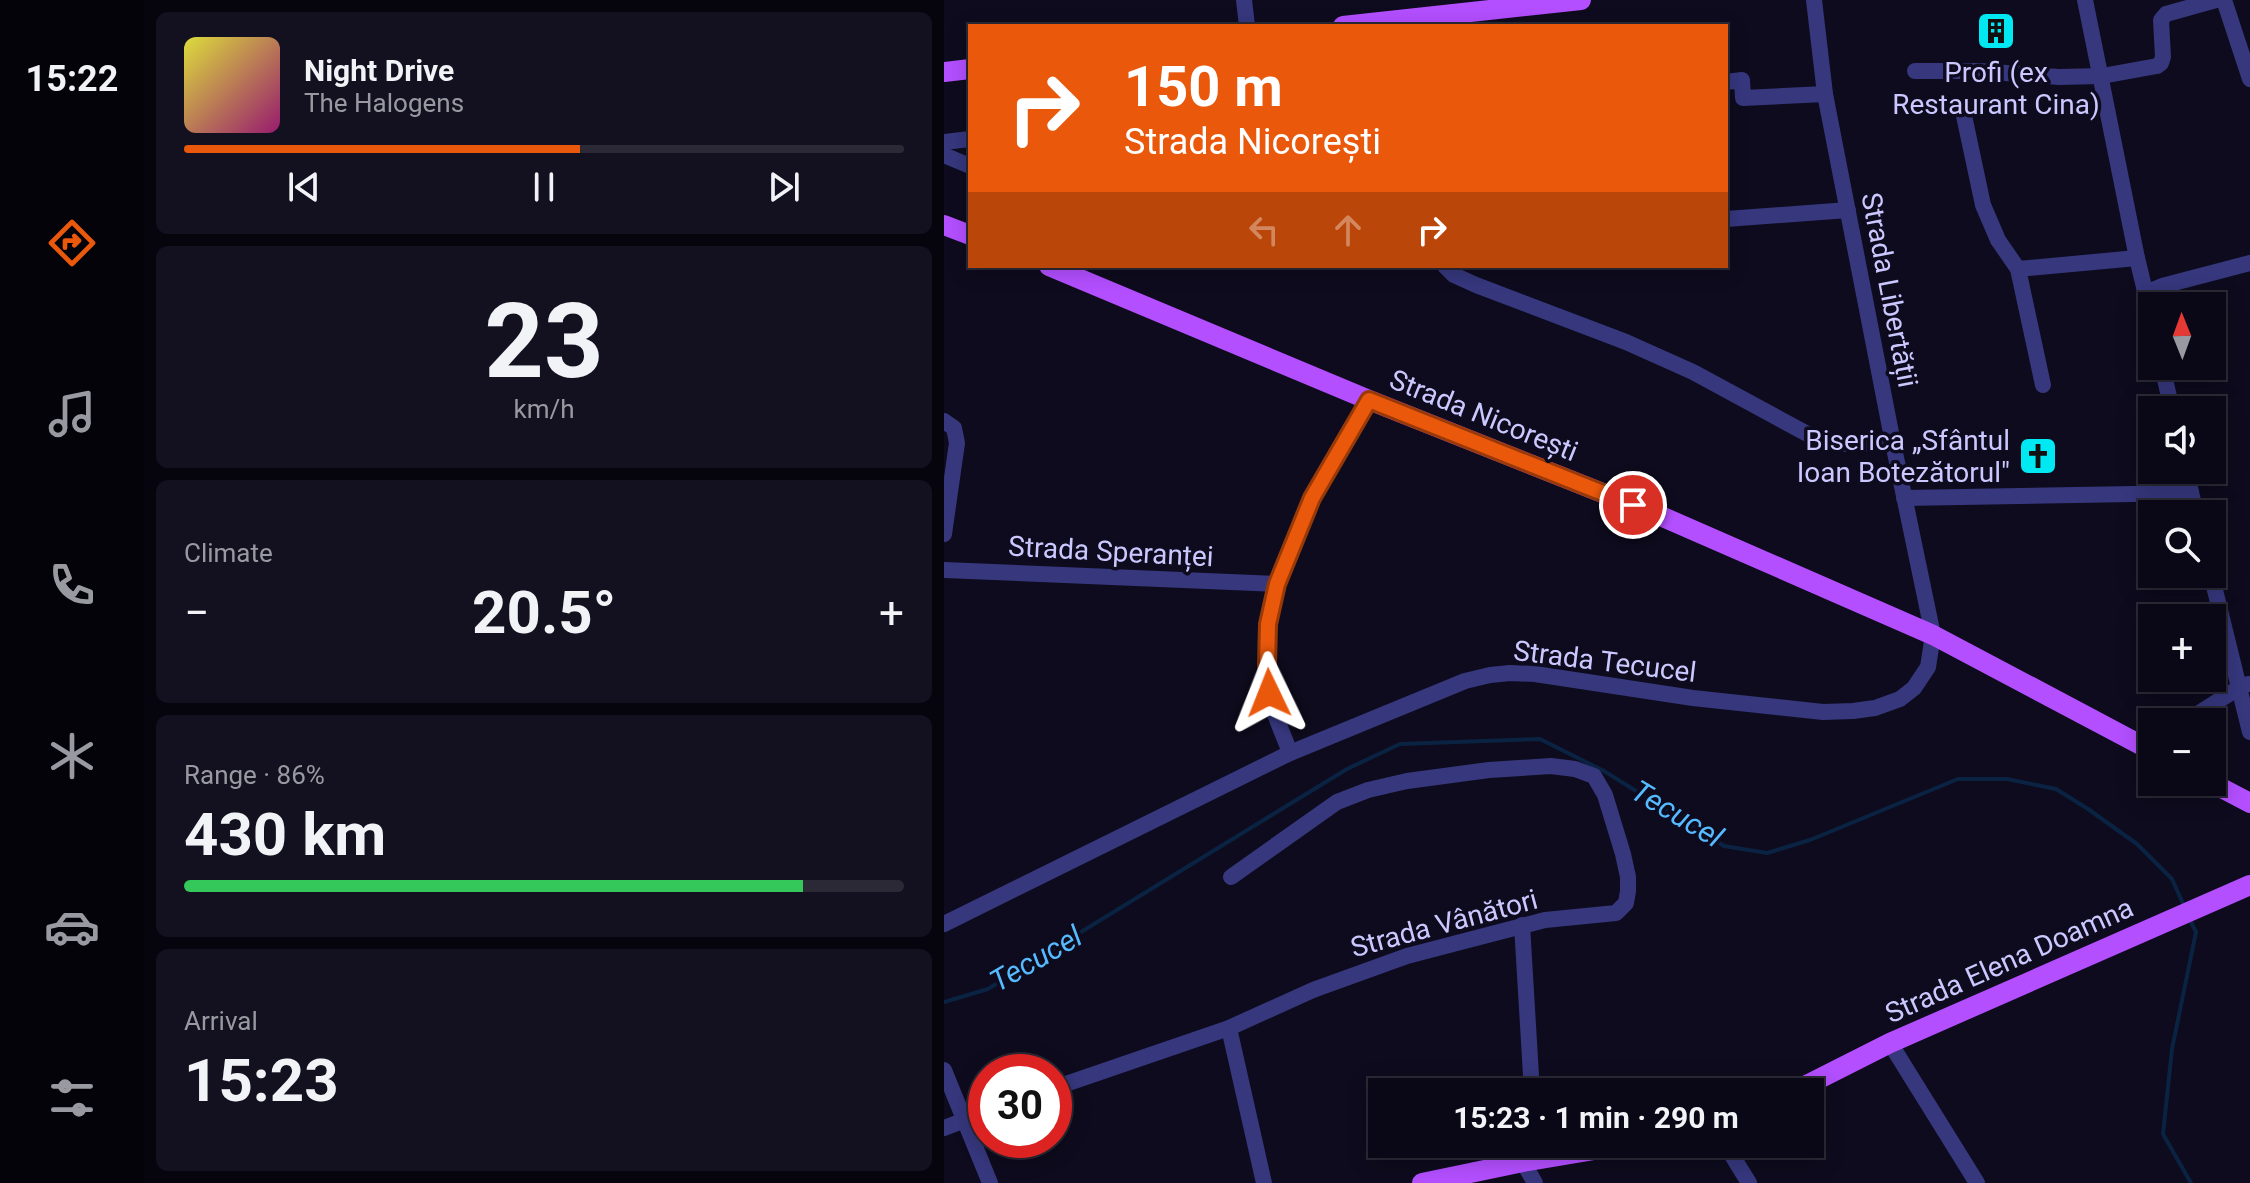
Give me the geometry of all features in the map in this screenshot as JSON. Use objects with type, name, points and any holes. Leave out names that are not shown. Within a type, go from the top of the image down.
[{"type":"main road","points":[[1361,24],[1581,0]]},
{"type":"main road","points":[[944,72],[968,69]]},
{"type":"main road","points":[[944,225],[968,234]]},
{"type":"main road","name":"Strada Nicorești","points":[[1054,268],[1369,400],[1663,517],[1933,635],[2138,741]]},
{"type":"main road","points":[[2226,790],[2250,803]]},
{"type":"main road","name":"Strada Elena Doamna","points":[[1821,1078],[1890,1043],[2241,889]]},
{"type":"main road","points":[[1422,1183],[1519,1158]]},
{"type":"street","points":[[1244,0],[1247,24]]},
{"type":"street","name":"Strada Libertății","points":[[1814,0],[1825,94],[1933,635]]},
{"type":"street","points":[[2085,0],[2146,292]]},
{"type":"street","points":[[1915,71],[1979,71],[2059,77],[2102,76],[2157,66],[2163,57],[2161,20],[2166,14],[2216,0]]},
{"type":"street","points":[[2224,0],[2250,79]]},
{"type":"street","points":[[1728,82],[1742,80],[1743,98],[1825,94]]},
{"type":"street","points":[[1963,111],[1983,205],[1998,240],[2018,269],[2043,385]]},
{"type":"street","points":[[944,142],[968,139]]},
{"type":"street","points":[[944,155],[968,165]]},
{"type":"street","points":[[1728,219],[1848,210]]},
{"type":"street","points":[[2018,269],[2137,258]]},
{"type":"street","points":[[2148,292],[2250,263]]},
{"type":"street","points":[[1447,268],[1454,275],[1476,285],[1626,342],[1693,372],[1813,437],[1846,444],[1893,443]]},
{"type":"street","points":[[1290,753],[1269,693],[1268,624],[1277,584],[1312,498],[1369,400]]},
{"type":"street","points":[[944,421],[954,428],[957,438],[944,534]]},
{"type":"street","points":[[2189,484],[2193,500]]},
{"type":"street","points":[[1904,498],[2191,493]]},
{"type":"street","name":"Strada Speranței","points":[[944,570],[1277,584]]},
{"type":"street","points":[[2215,588],[2245,685],[2250,732]]},
{"type":"street","name":"Strada Tecucel","points":[[944,924],[1290,753],[1455,685],[1490,675],[1535,674],[1693,698],[1823,712],[1875,708],[1900,699],[1914,688],[1928,667],[1933,635]]},
{"type":"street","points":[[2208,708],[2245,685]]},
{"type":"street","name":"Strada Vânători","points":[[1072,1082],[1229,1028],[1313,990],[1407,956],[1545,920],[1616,913],[1626,903],[1628,877],[1605,795],[1594,776],[1575,769],[1551,766],[1489,770],[1407,781],[1368,790],[1337,802],[1231,877]]},
{"type":"street","points":[[1522,925],[1531,1078]]},
{"type":"street","points":[[1229,1028],[1264,1183]]},
{"type":"street","points":[[1890,1043],[1977,1183]]},
{"type":"street","points":[[944,1070],[990,1183]]},
{"type":"street","points":[[944,1128],[968,1119]]},
{"type":"street","points":[[1531,1158],[1535,1183]]},
{"type":"street","points":[[1734,1158],[1749,1183]]},
{"type":"waterway","name":"Tecucel","points":[[944,1002],[988,989],[1347,769],[1400,744],[1540,739],[1604,771],[1724,846],[1767,853],[1810,840],[1958,779],[2007,779],[2056,789],[2137,844],[2172,879],[2185,908]]},
{"type":"waterway","name":"Tecucel","points":[[2190,920],[2196,932],[2172,1049],[2163,1134],[2191,1183]]},
{"type":"place","name":"Profi (ex Restaurant Cina)","points":[[1996,31]]},
{"type":"place","name":"Biserica „Sfântul Ioan Botezătorul\"","points":[[2038,456]]},
{"type":"route","points":[[1269,693],[1268,624],[1277,584],[1312,498],[1369,400],[1633,505]]}]
